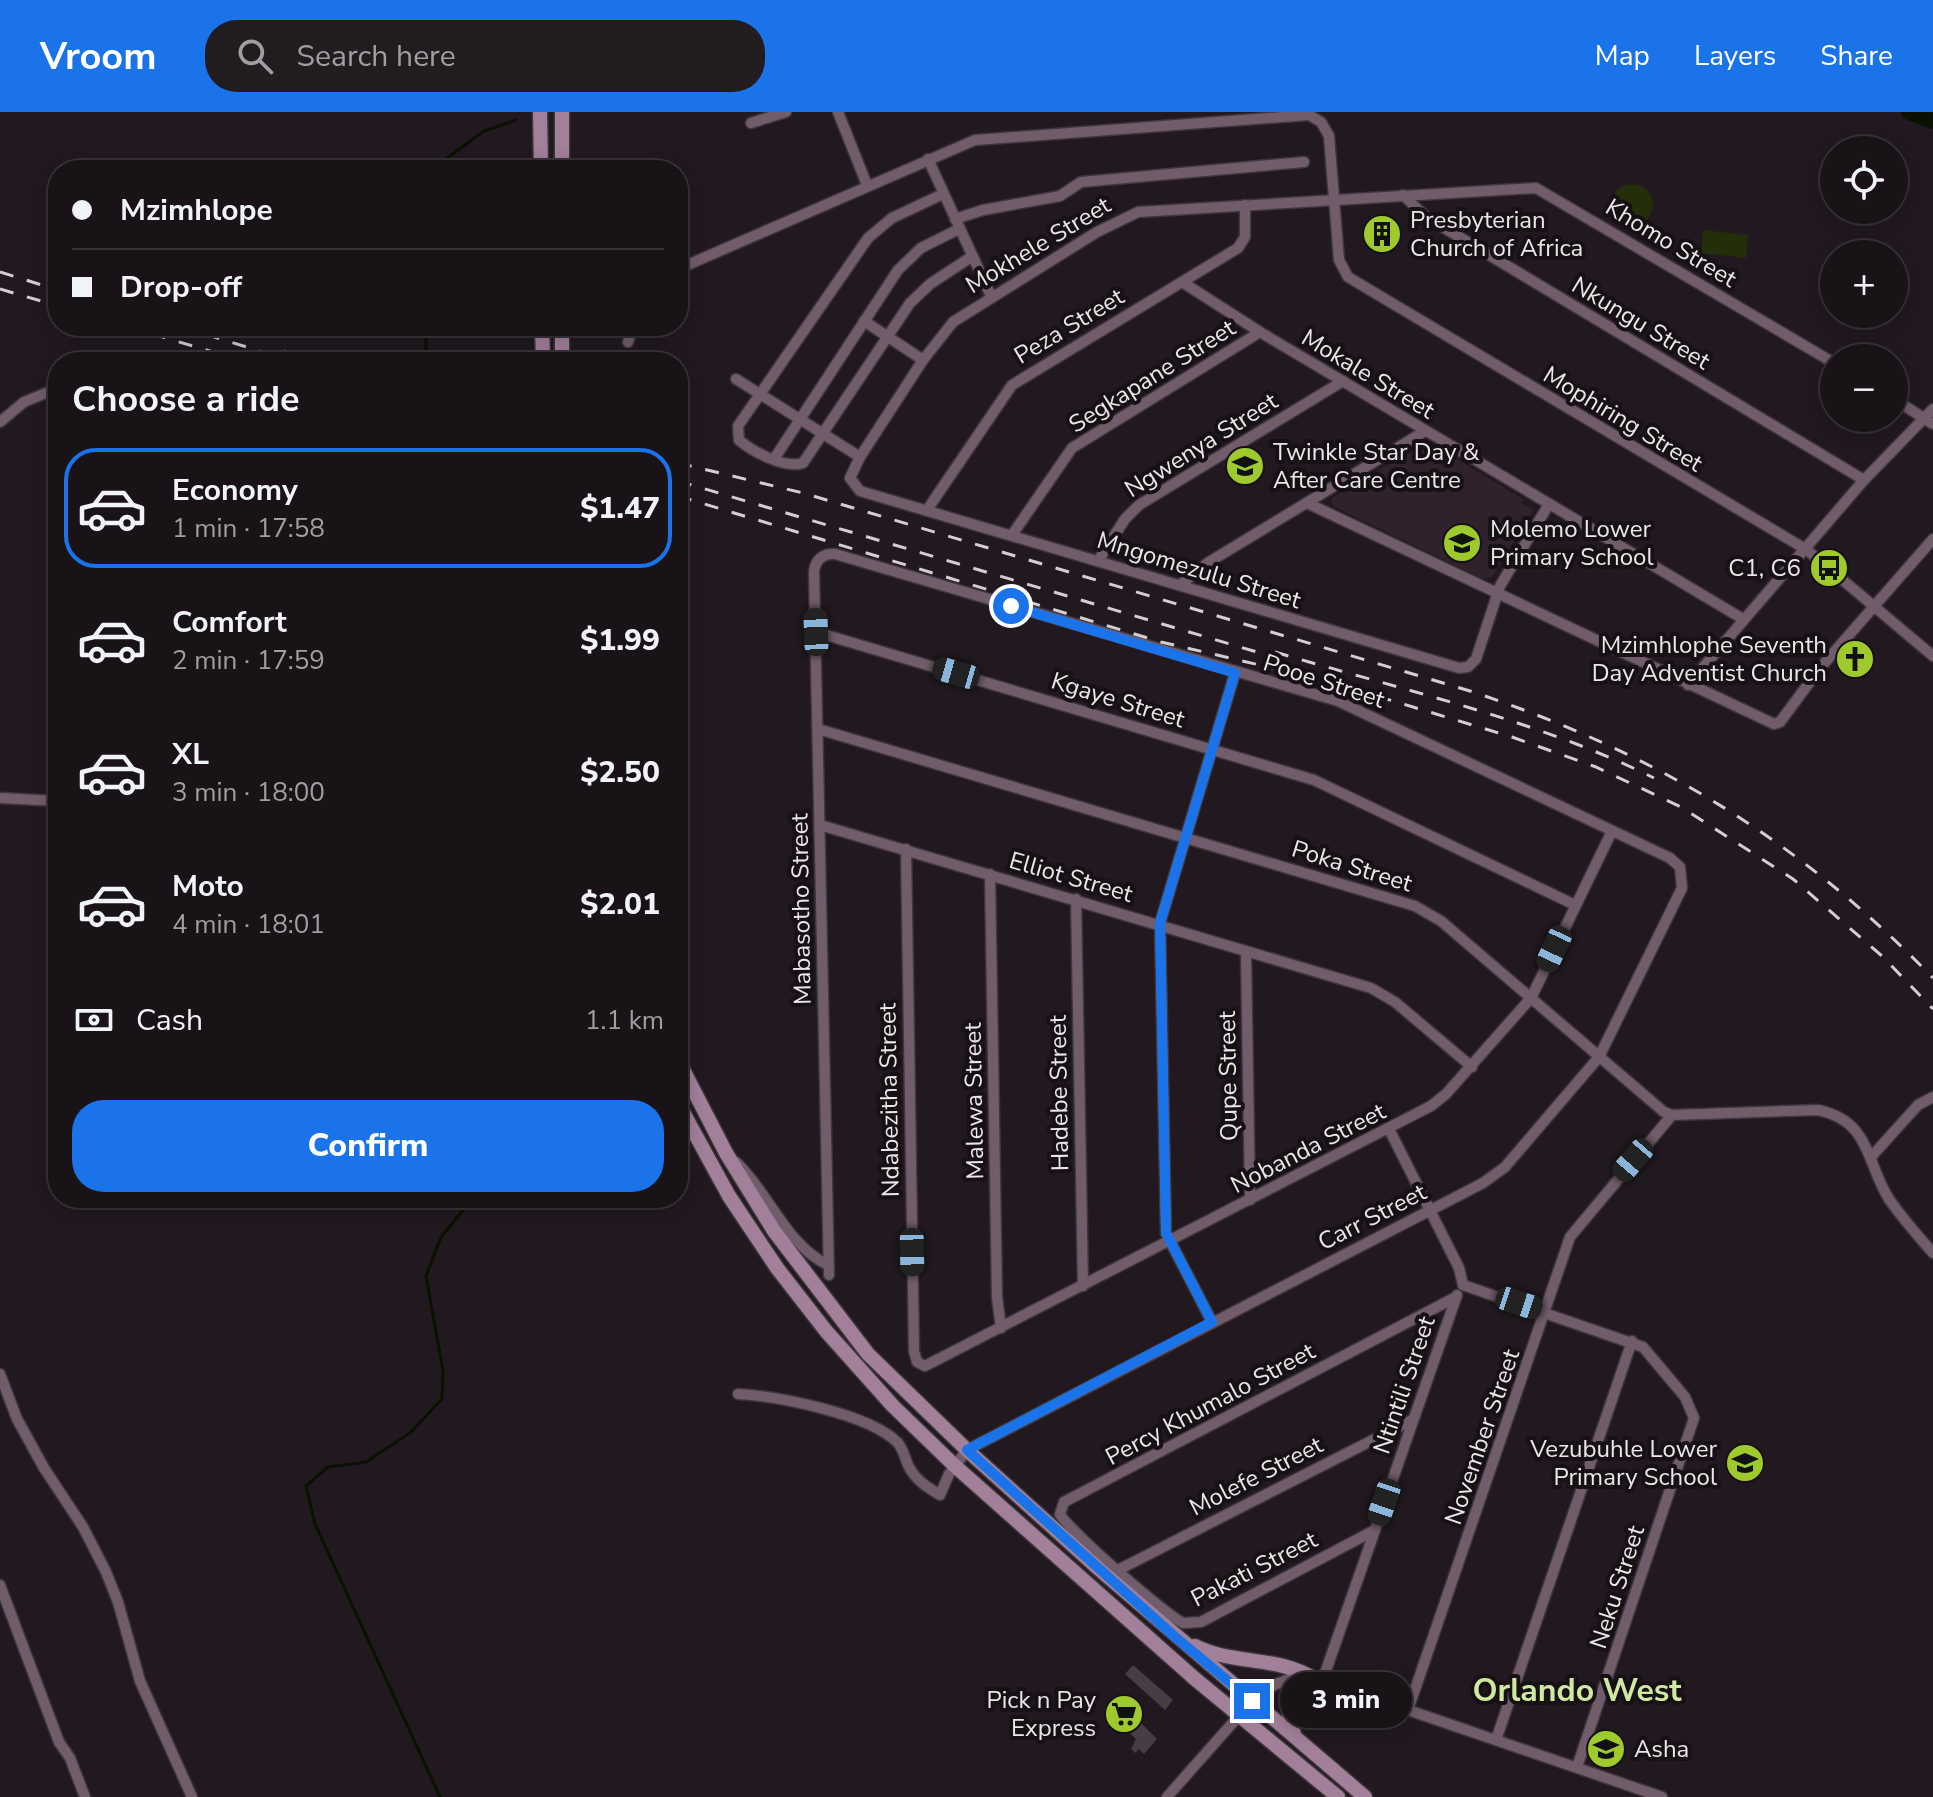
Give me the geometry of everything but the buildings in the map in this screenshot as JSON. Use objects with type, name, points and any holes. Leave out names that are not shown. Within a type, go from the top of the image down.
[{"type":"main road","points":[[562,115],[562,160]]},
{"type":"main road","points":[[540,116],[541,160]]},
{"type":"main road","points":[[688,1079],[726,1153],[774,1231],[848,1331],[967,1450],[1173,1635],[1365,1797]]},
{"type":"main road","points":[[688,1121],[729,1196],[777,1268],[857,1367],[955,1466],[1239,1715],[1338,1797]]},
{"type":"main road","points":[[1173,1635],[1212,1655],[1271,1662],[1320,1682]]},
{"type":"main road","points":[[1296,1737],[1289,1718],[1291,1700],[1307,1685],[1320,1682]]},
{"type":"street","points":[[751,123],[786,112]]},
{"type":"street","points":[[838,112],[867,185]]},
{"type":"street","name":"Mophiring Street","points":[[688,265],[867,185],[982,139],[1309,115],[1321,122],[1327,132],[1339,260],[1348,277],[1807,550],[1933,656]]},
{"type":"street","points":[[928,159],[991,296]]},
{"type":"street","points":[[774,459],[898,270],[912,255],[957,224],[983,210],[1060,196],[1081,182],[1304,162]]},
{"type":"street","name":"Khomo Street","points":[[1334,199],[1519,186],[1548,192],[1820,355]]},
{"type":"street","points":[[943,194],[892,218],[868,238],[738,426],[737,434],[746,447],[793,466],[803,463],[921,292],[971,257]]},
{"type":"street","name":"Nkungu Street","points":[[1403,195],[1416,210],[1498,261],[1864,480]]},
{"type":"street","name":"Mokhele Street","points":[[850,478],[860,457],[923,360],[953,322],[991,296],[1131,214],[1334,199]]},
{"type":"street","name":"Peza Street","points":[[927,510],[1012,385],[1242,243],[1245,237],[1245,205]]},
{"type":"street","name":"Mokale Street","points":[[1182,282],[1260,332],[1743,619]]},
{"type":"street","points":[[864,321],[923,360]]},
{"type":"street","name":"Segkapane Street","points":[[1012,535],[1072,448],[1260,332]]},
{"type":"street","points":[[628,342],[630,336]]},
{"type":"street","points":[[736,379],[860,457]]},
{"type":"street","name":"Ngwenya Street","points":[[1098,561],[1125,519],[1139,505],[1343,381]]},
{"type":"street","points":[[0,422],[24,402],[48,392]]},
{"type":"street","points":[[1908,408],[1929,421]]},
{"type":"street","points":[[1688,685],[1864,480],[1929,421],[1933,409]]},
{"type":"street","points":[[1180,585],[1209,562],[1425,431]]},
{"type":"street","name":"Mngomezulu Street","points":[[850,478],[860,491],[1459,668],[1468,667],[1476,659],[1498,596]]},
{"type":"street","points":[[1307,503],[1771,724],[1780,722],[1821,667],[1933,539]]},
{"type":"street","points":[[1498,596],[1500,586],[1549,504]]},
{"type":"street","name":"Mabasotho Street","points":[[726,1153],[744,1170],[805,1248],[828,1270],[814,565],[821,557],[832,554]]},
{"type":"street","name":"Pooe Street","points":[[832,554],[1345,704],[1670,858],[1680,867],[1684,877]]},
{"type":"street","name":"Kgaye Street","points":[[816,632],[1320,782],[1575,905]]},
{"type":"street","points":[[1212,1322],[1170,1241],[1165,1221],[1160,923],[1235,673]]},
{"type":"street","name":"Poka Street","points":[[818,729],[1415,906],[1441,921],[1658,1108],[1672,1115]]},
{"type":"street","points":[[0,798],[48,800]]},
{"type":"street","name":"Elliot Street","points":[[820,825],[1160,923],[1371,988],[1395,1002],[1472,1067]]},
{"type":"street","name":"Nobanda Street","points":[[914,1351],[919,1363],[928,1365],[1431,1106],[1472,1067],[1531,998],[1612,831]]},
{"type":"street","name":"Ndabezitha Street","points":[[906,849],[914,1351]]},
{"type":"street","name":"Malewa Street","points":[[990,874],[997,1297],[1001,1328]]},
{"type":"street","name":"Carr Street","points":[[738,1394],[765,1395],[847,1415],[876,1427],[899,1444],[917,1478],[940,1495],[967,1450],[1483,1183],[1505,1167],[1599,1057],[1682,888],[1684,877]]},
{"type":"street","name":"Hadebe Street","points":[[1076,899],[1083,1286]]},
{"type":"street","name":"Qupe Street","points":[[1246,952],[1250,1200]]},
{"type":"street","points":[[1872,1156],[1918,1105],[1933,1097]]},
{"type":"street","points":[[1672,1115],[1818,1110],[1834,1114],[1854,1129],[1872,1156],[1888,1197],[1933,1253]]},
{"type":"street","name":"November Street","points":[[1408,1710],[1566,1248],[1575,1228],[1672,1115]]},
{"type":"street","points":[[1389,1129],[1459,1268],[1463,1285],[1632,1341],[1496,1740]]},
{"type":"street","name":"Ntintili Street","points":[[1320,1682],[1456,1297],[1463,1285]]},
{"type":"street","name":"Percy Khumalo Street","points":[[1118,1570],[1065,1523],[1060,1514],[1064,1502],[1456,1297]]},
{"type":"street","name":"Neku Street","points":[[1577,1767],[1694,1418],[1685,1397],[1669,1376],[1648,1351],[1632,1341]]},
{"type":"street","points":[[0,1374],[17,1419],[44,1468],[83,1527],[106,1572],[118,1602],[140,1681],[192,1797]]},
{"type":"street","name":"Molefe Street","points":[[1118,1570],[1412,1420]]},
{"type":"street","name":"Pakati Street","points":[[1118,1570],[1178,1621],[1195,1623],[1375,1530]]},
{"type":"street","points":[[0,1585],[59,1742],[70,1758],[85,1797]]},
{"type":"street","points":[[1167,1797],[1252,1701],[1285,1679],[1297,1676],[1408,1710],[1662,1797]]},
{"type":"shaded area","name":"Molemo Lower Primary School","points":[[1427,441],[1523,499],[1521,503],[1534,510],[1492,577],[1483,579],[1333,506],[1332,498]]},
{"type":"green space","points":[[1632,184],[1647,190],[1653,205],[1647,220],[1632,226],[1617,220],[1611,205],[1617,190]]},
{"type":"green space","points":[[1703,230],[1748,235],[1746,258],[1701,253]]},
{"type":"waterway","points":[[1909,112],[1933,121]]},
{"type":"waterway","points":[[444,160],[484,131],[516,120]]},
{"type":"waterway","points":[[426,336],[426,352]]},
{"type":"waterway","points":[[440,1797],[315,1524],[306,1486],[328,1467],[366,1462],[410,1433],[442,1399],[443,1371],[426,1276],[441,1237],[464,1208]]},
{"type":"railway","points":[[0,272],[48,287]]},
{"type":"railway","points":[[0,289],[48,303]]},
{"type":"railway","points":[[159,336],[213,352]]},
{"type":"railway","points":[[211,336],[263,352]]},
{"type":"railway","points":[[688,465],[803,493],[1470,691],[1537,715],[1662,772],[1776,842],[1882,928],[1933,978]]},
{"type":"railway","points":[[688,484],[1284,660]]},
{"type":"railway","points":[[688,499],[1161,642],[1324,680],[1512,737],[1596,767],[1681,807],[1793,879],[1882,956],[1933,1009]]},
{"type":"railway","points":[[1275,652],[1515,722],[1609,757],[1654,778]]},
{"type":"place","name":"Presbyterian Church of Africa","points":[[1382,234]]},
{"type":"place","name":"Twinkle Star Day & After Care Centre","points":[[1245,466]]},
{"type":"place","name":"Molemo Lower Primary School","points":[[1462,543]]},
{"type":"place","name":"C1, C6","points":[[1829,568]]},
{"type":"place","name":"Mzimhlophe Seventh Day Adventist Church","points":[[1855,659]]},
{"type":"place","name":"Vezubuhle Lower Primary School","points":[[1745,1463]]},
{"type":"place","name":"Pick n Pay Express","points":[[1124,1714]]},
{"type":"place","name":"Asha","points":[[1606,1749]]},
{"type":"district","name":"Orlando West","points":[[1577,1690]]},
{"type":"route","points":[[1011,606],[1235,673],[1160,923],[1166,1233],[1212,1322],[967,1450],[1173,1635],[1252,1701]]}]
